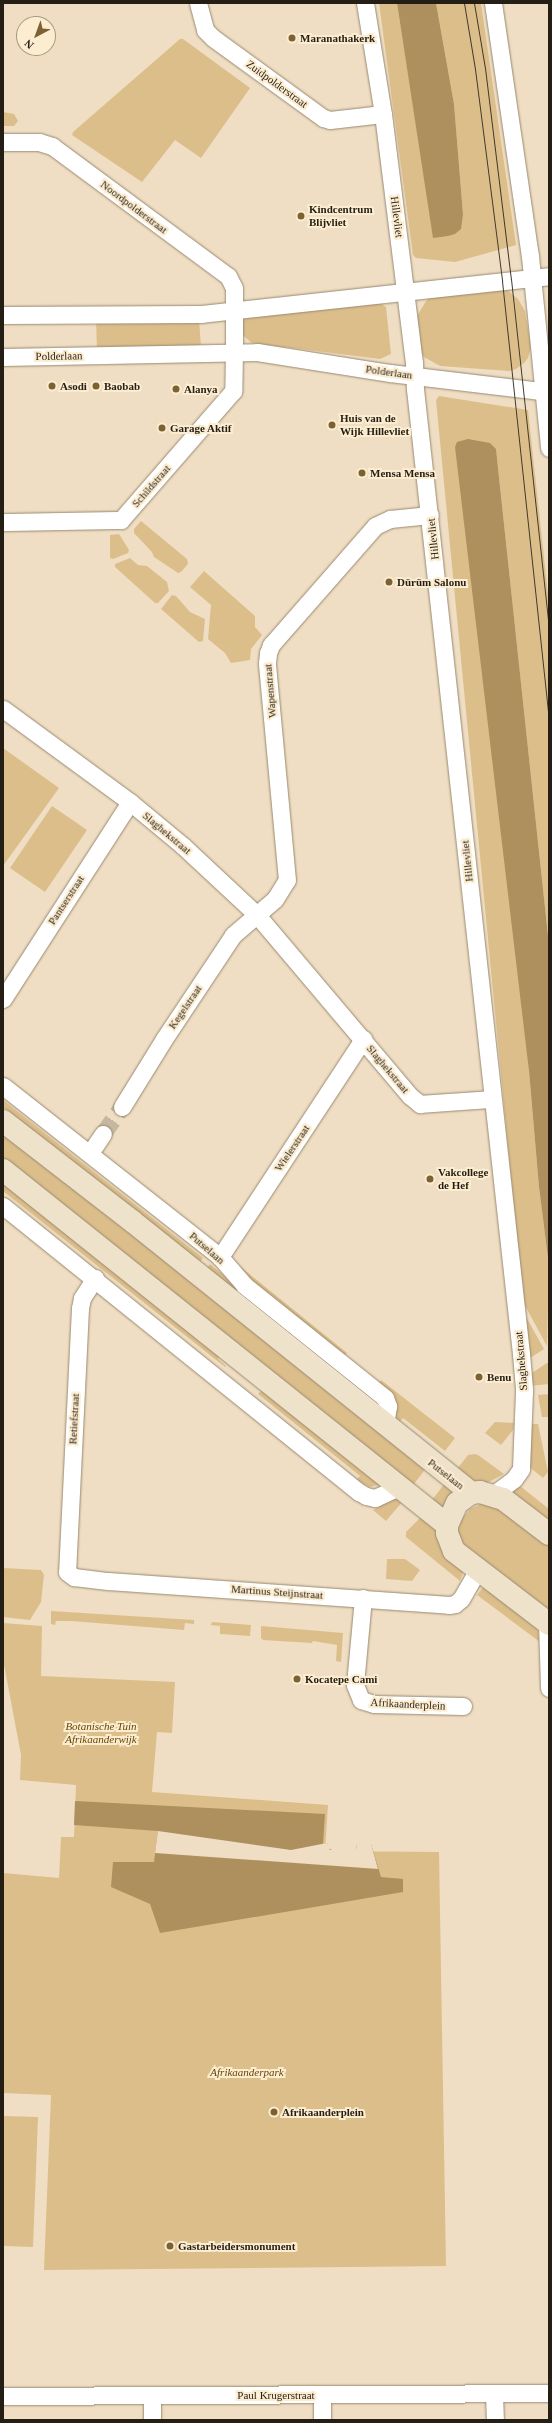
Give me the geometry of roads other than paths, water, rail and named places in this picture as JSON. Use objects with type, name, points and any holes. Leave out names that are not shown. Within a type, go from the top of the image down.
[{"type":"main road","name":"Putselaan","points":[[3,1121],[132,1221],[470,1493]]},
{"type":"main road","points":[[3,1170],[447,1525]]},
{"type":"main road","points":[[548,1623],[454,1552],[446,1533],[447,1525],[457,1503],[470,1493],[480,1492],[494,1494],[549,1534]]},
{"type":"street","name":"Zuidpolderstraat","points":[[198,3],[205,30],[213,38],[323,118],[330,120],[383,114]]},
{"type":"street","name":"Hillevliet","points":[[365,3],[383,114],[406,292],[492,1099]]},
{"type":"street","points":[[493,3],[541,277],[549,448]]},
{"type":"street","name":"Noordpolderstraat","points":[[3,142],[39,142],[52,146],[228,276],[234,288],[234,310]]},
{"type":"street","points":[[3,315],[201,314],[541,277]]},
{"type":"street","points":[[234,310],[234,352]]},
{"type":"street","name":"Schildstraat","points":[[3,522],[121,520],[233,391],[234,352]]},
{"type":"street","name":"Polderlaan","points":[[3,357],[256,352],[415,376],[547,392]]},
{"type":"street","name":"Wapenstraat","points":[[257,915],[279,894],[288,877],[268,653],[271,645],[375,526],[390,518],[430,515]]},
{"type":"street","name":"Slaghekstraat","points":[[4,710],[130,802],[183,846],[257,915],[420,1104],[492,1099],[524,1391],[521,1469],[514,1479],[494,1494]]},
{"type":"street","name":"Pantserstraat","points":[[3,999],[130,802]]},
{"type":"street","name":"Kegelstraat","points":[[122,1107],[164,1039],[233,935],[257,915]]},
{"type":"street","name":"Wielerstraat","points":[[220,1257],[363,1039]]},
{"type":"street","name":"Putselaan","points":[[3,1086],[90,1153],[220,1257],[244,1285],[385,1398],[388,1406],[385,1424]]},
{"type":"street","points":[[90,1153],[103,1134]]},
{"type":"street","points":[[3,1206],[359,1492],[366,1496],[375,1498],[399,1487]]},
{"type":"street","name":"Retiefstraat","points":[[66,1565],[80,1308],[82,1298],[94,1278]]},
{"type":"street","name":"Martinus Steijnstraat","points":[[66,1565],[67,1572],[74,1577],[108,1581],[449,1605],[458,1602],[478,1569]]},
{"type":"street","name":"Afrikaanderplein","points":[[363,1598],[355,1685],[361,1700],[374,1704],[463,1706]]},
{"type":"street","points":[[548,1623],[549,1688]]},
{"type":"street","name":"Paul Krugerstraat","points":[[3,2396],[549,2393]]},
{"type":"street","points":[[494,2394],[495,2420]]},
{"type":"street","points":[[322,2395],[322,2420]]},
{"type":"street","points":[[152,2396],[152,2420]]},
{"type":"tunnel","points":[[103,1134],[122,1107]]},
{"type":"tram line","points":[[464,3],[475,69],[502,281],[549,719]]},
{"type":"tram line","points":[[474,3],[485,68],[511,279],[549,629]]},
{"type":"place","name":"Maranathakerk","points":[[292,38]]},
{"type":"place","name":"Kindcentrum Blijvliet","points":[[301,216]]},
{"type":"place","name":"Asodi","points":[[52,386]]},
{"type":"place","name":"Baobab","points":[[96,386]]},
{"type":"place","name":"Alanya","points":[[176,389]]},
{"type":"place","name":"Huis van de Wijk Hillevliet","points":[[332,425]]},
{"type":"place","name":"Garage Aktif","points":[[162,428]]},
{"type":"place","name":"Mensa Mensa","points":[[362,473]]},
{"type":"place","name":"Dürüm Salonu","points":[[389,582]]},
{"type":"place","name":"Vakcollege de Hef","points":[[430,1179]]},
{"type":"place","name":"Benu","points":[[479,1377]]},
{"type":"place","name":"Kocatepe Cami","points":[[297,1679]]},
{"type":"place","name":"Afrikaanderplein","points":[[274,2112]]},
{"type":"place","name":"Gastarbeidersmonument","points":[[170,2246]]},
{"type":"park label","name":"Botanische Tuin Afrikaanderwijk","points":[[101,1733]]},
{"type":"park label","name":"Afrikaanderpark","points":[[247,2072]]}]
